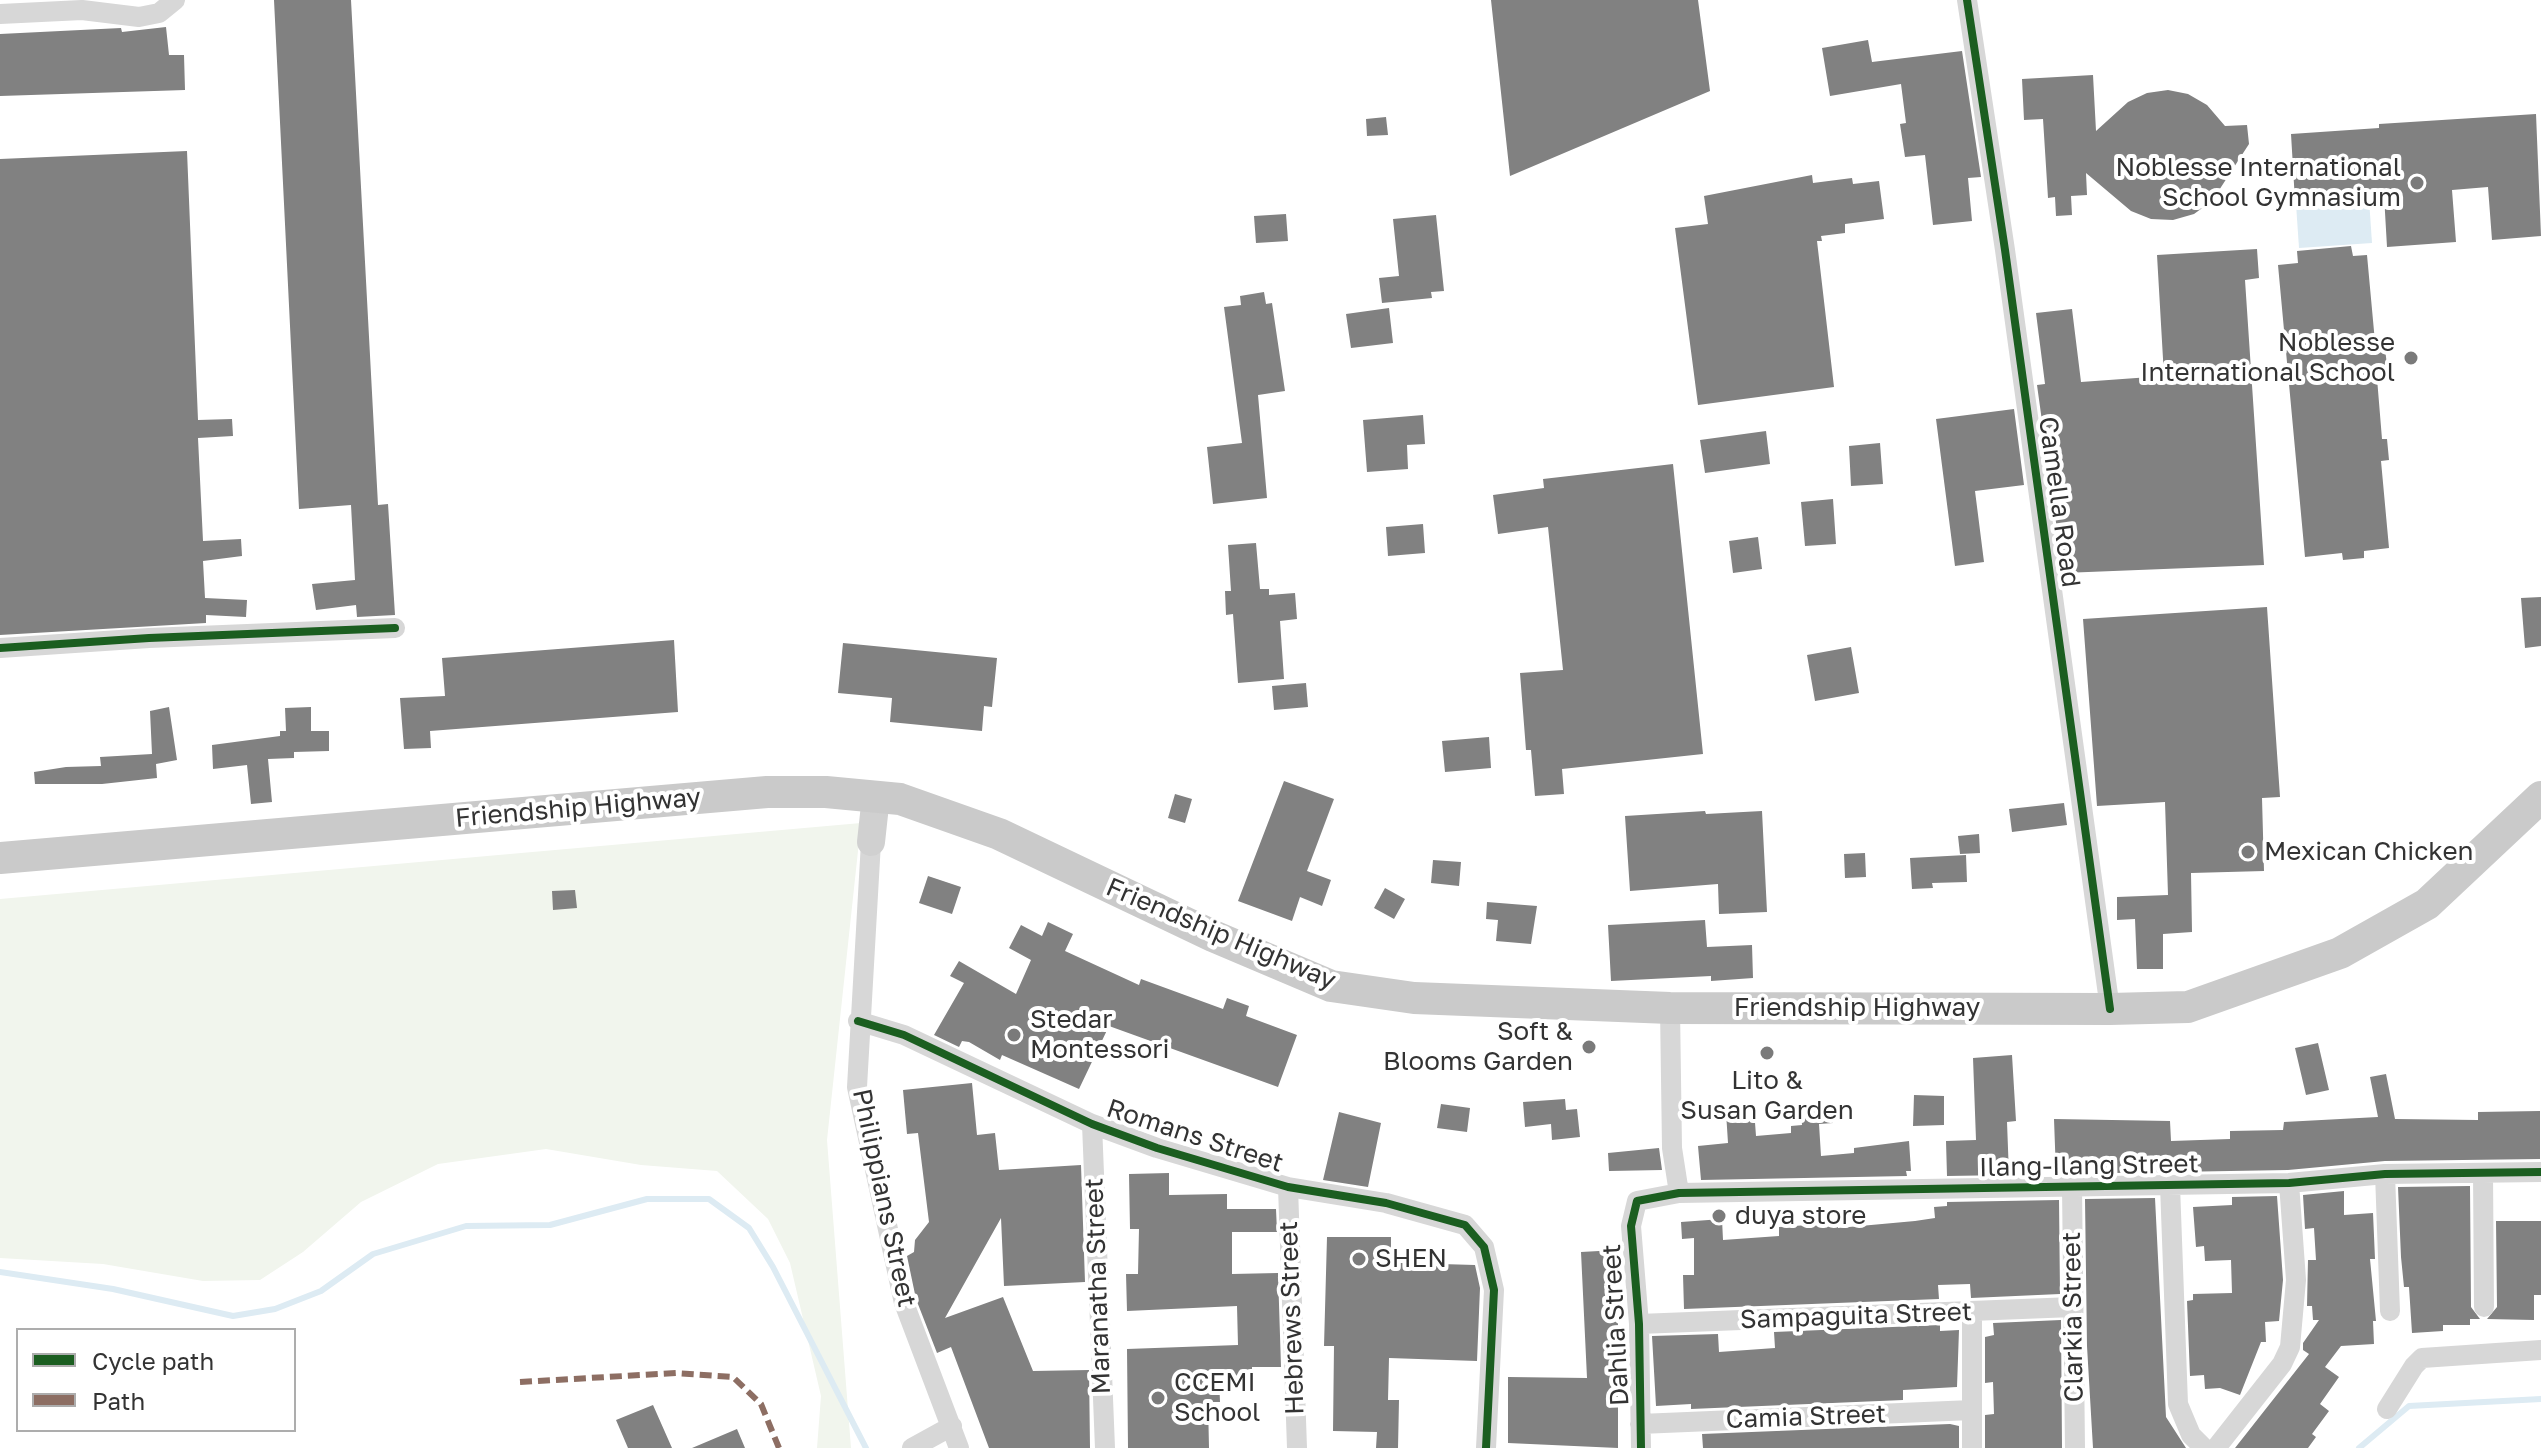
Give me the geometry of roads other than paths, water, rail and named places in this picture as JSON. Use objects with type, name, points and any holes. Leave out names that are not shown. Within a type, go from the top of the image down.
[{"type":"main road","name":"Friendship Highway","points":[[0,858],[767,792],[876,796],[900,799],[999,834],[1213,936],[1331,986],[1414,998],[1670,1008],[2110,1009],[2188,1007],[2340,953],[2427,904],[2541,797]]},
{"type":"street","points":[[0,14],[82,5],[139,17],[159,13],[175,0]]},
{"type":"street","name":"Camella Road","points":[[1967,0],[2008,265],[2110,1009]]},
{"type":"street","points":[[0,648],[149,638],[395,628]]},
{"type":"street","name":"Philippians Street","points":[[876,796],[858,1021],[857,1087],[904,1303],[959,1448]]},
{"type":"street","points":[[1670,1008],[1672,1148],[1679,1193]]},
{"type":"street","name":"Romans Street","points":[[858,1021],[877,1024],[961,1059],[1092,1124],[1157,1148],[1288,1187],[1386,1203],[1465,1225],[1484,1247],[1494,1290],[1486,1448]]},
{"type":"street","name":"Maranatha Street","points":[[1092,1124],[1105,1448]]},
{"type":"street","name":"Ilang-Ilang Street","points":[[1637,1201],[1679,1193],[2289,1183],[2385,1174],[2541,1172]]},
{"type":"street","points":[[2483,1173],[2484,1307]]},
{"type":"street","points":[[2385,1174],[2390,1311]]},
{"type":"street","points":[[2216,1448],[2282,1364],[2290,1347],[2296,1280],[2289,1183]]},
{"type":"street","points":[[2170,1185],[2178,1404],[2191,1435],[2204,1448]]},
{"type":"street","name":"Clarkia Street","points":[[2072,1186],[2075,1448]]},
{"type":"street","name":"Hebrews Street","points":[[1288,1187],[1297,1448]]},
{"type":"street","name":"Dahlia Street","points":[[1637,1201],[1631,1226],[1639,1324],[1641,1448]]},
{"type":"street","name":"Sampaguita Street","points":[[1639,1324],[2073,1307]]},
{"type":"street","points":[[1972,1312],[1972,1448]]},
{"type":"street","points":[[2387,1409],[2422,1358],[2541,1350]]},
{"type":"street","name":"Camia Street","points":[[1640,1424],[1972,1410]]},
{"type":"street","points":[[912,1448],[952,1426]]},
{"type":"waterway","points":[[0,1272],[113,1289],[233,1316],[275,1309],[321,1291],[373,1254],[466,1226],[550,1225],[647,1199],[709,1199],[749,1228],[773,1267],[866,1448]]},
{"type":"waterway","points":[[2359,1448],[2409,1406],[2541,1399]]},
{"type":"place","name":"Noblesse International School Gymnasium","points":[[2417,183]]},
{"type":"place","name":"Noblesse International School","points":[[2411,358]]},
{"type":"place","name":"Mexican Chicken","points":[[2248,852]]},
{"type":"place","name":"Stedar Montessori","points":[[1014,1035]]},
{"type":"place","name":"Soft & Blooms Garden","points":[[1589,1047]]},
{"type":"place","name":"Lito & Susan Garden","points":[[1767,1053]]},
{"type":"place","name":"duya store","points":[[1719,1216]]},
{"type":"place","name":"SHEN","points":[[1359,1259]]},
{"type":"place","name":"CCEMI School","points":[[1158,1398]]}]
